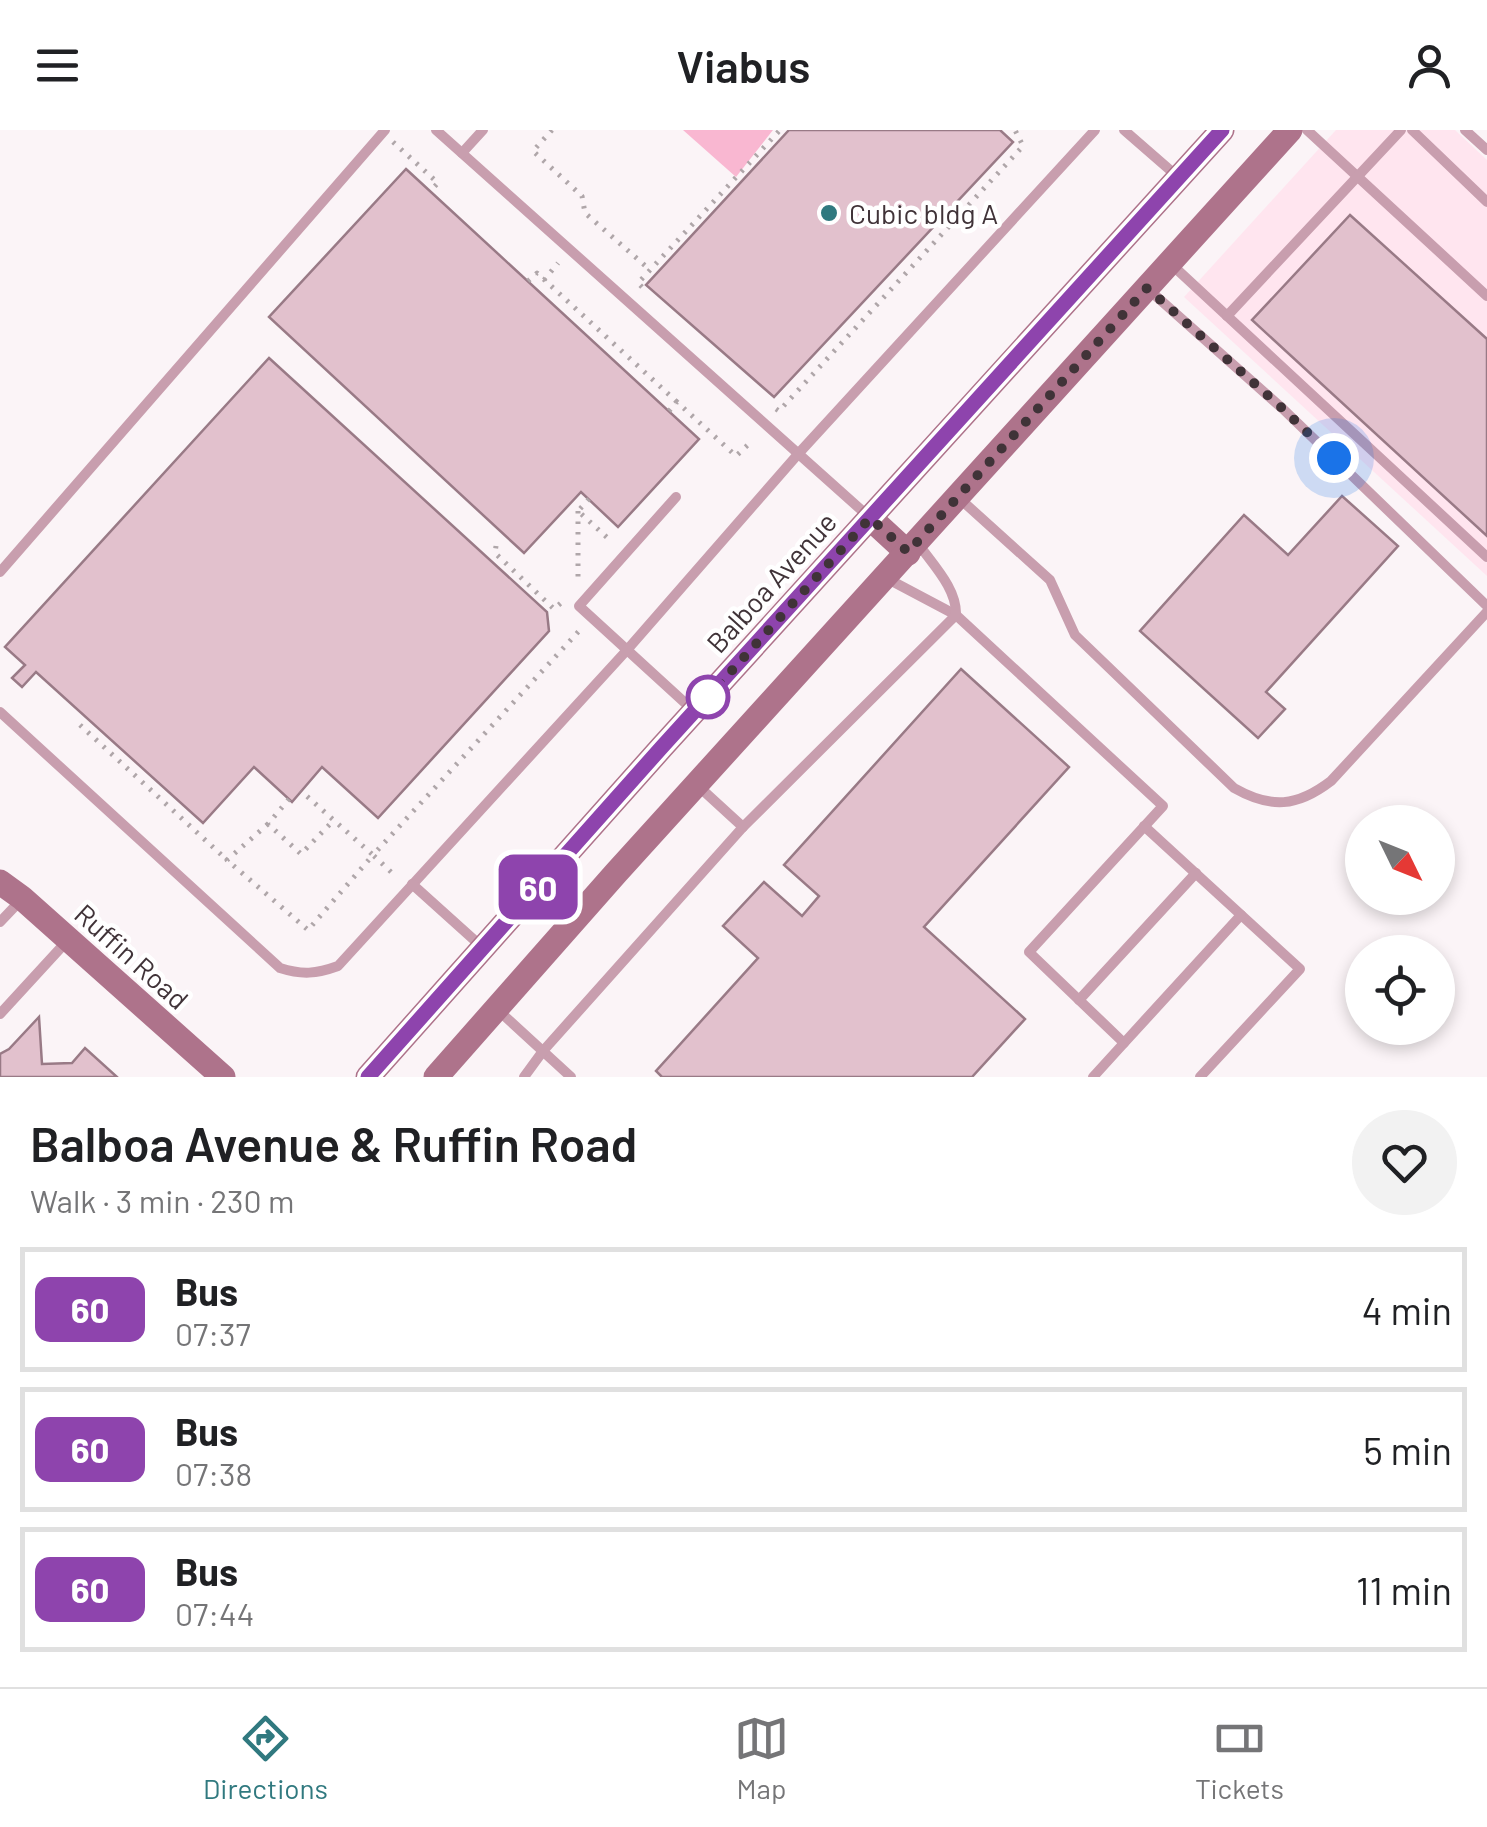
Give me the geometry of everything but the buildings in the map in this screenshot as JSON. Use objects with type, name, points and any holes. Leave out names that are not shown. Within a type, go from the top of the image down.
[{"type":"main road","name":"Balboa Avenue","points":[[368,1077],[1222,130]]},
{"type":"main road","points":[[436,1077],[696,784],[1290,130]]},
{"type":"main road","points":[[870,518],[913,547]]},
{"type":"main road","name":"Ruffin Road","points":[[0,882],[223,1077]]},
{"type":"lane","points":[[436,130],[870,518]]},
{"type":"lane","points":[[462,154],[483,130]]},
{"type":"lane","points":[[0,712],[280,968],[309,974],[338,966],[1094,130]]},
{"type":"lane","points":[[1124,130],[1179,178]]},
{"type":"lane","points":[[1306,130],[1487,296]]},
{"type":"lane","points":[[1227,316],[1401,130]]},
{"type":"lane","points":[[1412,130],[1487,202]]},
{"type":"lane","points":[[1465,130],[1487,150]]},
{"type":"lane","points":[[0,572],[384,131]]},
{"type":"lane","points":[[1169,263],[1487,557]]},
{"type":"lane","points":[[957,496],[1050,580],[1075,635],[1234,788],[1273,803],[1294,802],[1331,781],[1487,609],[1283,409],[1147,288]]},
{"type":"lane","points":[[676,497],[578,606],[695,712]]},
{"type":"lane","points":[[524,1077],[743,826],[956,615],[956,602],[949,586],[913,547]]},
{"type":"lane","points":[[886,578],[956,615],[1163,806],[1029,952],[1124,1043]]},
{"type":"lane","points":[[696,784],[743,826]]},
{"type":"lane","points":[[1144,826],[1300,969],[1200,1077]]},
{"type":"lane","points":[[1079,1000],[1196,873]]},
{"type":"lane","points":[[412,884],[483,948]]},
{"type":"lane","points":[[0,922],[22,898]]},
{"type":"lane","points":[[1093,1077],[1241,915]]},
{"type":"lane","points":[[0,1014],[68,940]]},
{"type":"lane","points":[[496,1008],[571,1077]]},
{"type":"path","points":[[552,130],[533,151],[582,196],[585,213],[650,270]]},
{"type":"path","points":[[652,296],[638,283],[780,130]]},
{"type":"path","points":[[765,398],[779,411],[1024,146],[1015,130]]},
{"type":"path","points":[[384,131],[438,182],[430,191]]},
{"type":"path","points":[[544,280],[559,263]]},
{"type":"path","points":[[528,281],[537,273],[736,456],[750,442]]},
{"type":"path","points":[[669,411],[677,402]]},
{"type":"path","points":[[589,500],[578,512],[578,585],[591,572]]},
{"type":"path","points":[[578,512],[616,545]]},
{"type":"path","points":[[496,546],[495,553],[554,609],[566,597]]},
{"type":"path","points":[[80,725],[308,930],[579,631],[567,620]]},
{"type":"path","points":[[301,792],[391,872]]},
{"type":"path","points":[[227,860],[268,824],[289,799]]},
{"type":"path","points":[[268,824],[302,854],[334,820]]},
{"type":"shaded area","points":[[683,130],[773,130],[736,177]]},
{"type":"shaded area","points":[[1336,130],[1455,130],[1487,160],[1487,576],[1184,297]]},
{"type":"bus line","name":"60","points":[[368,1077],[1222,130]]},
{"type":"place","name":"Cubic bldg A","points":[[829,213]]},
{"type":"route","points":[[708,697],[870,518],[908,552],[1147,288],[1334,458]]}]
